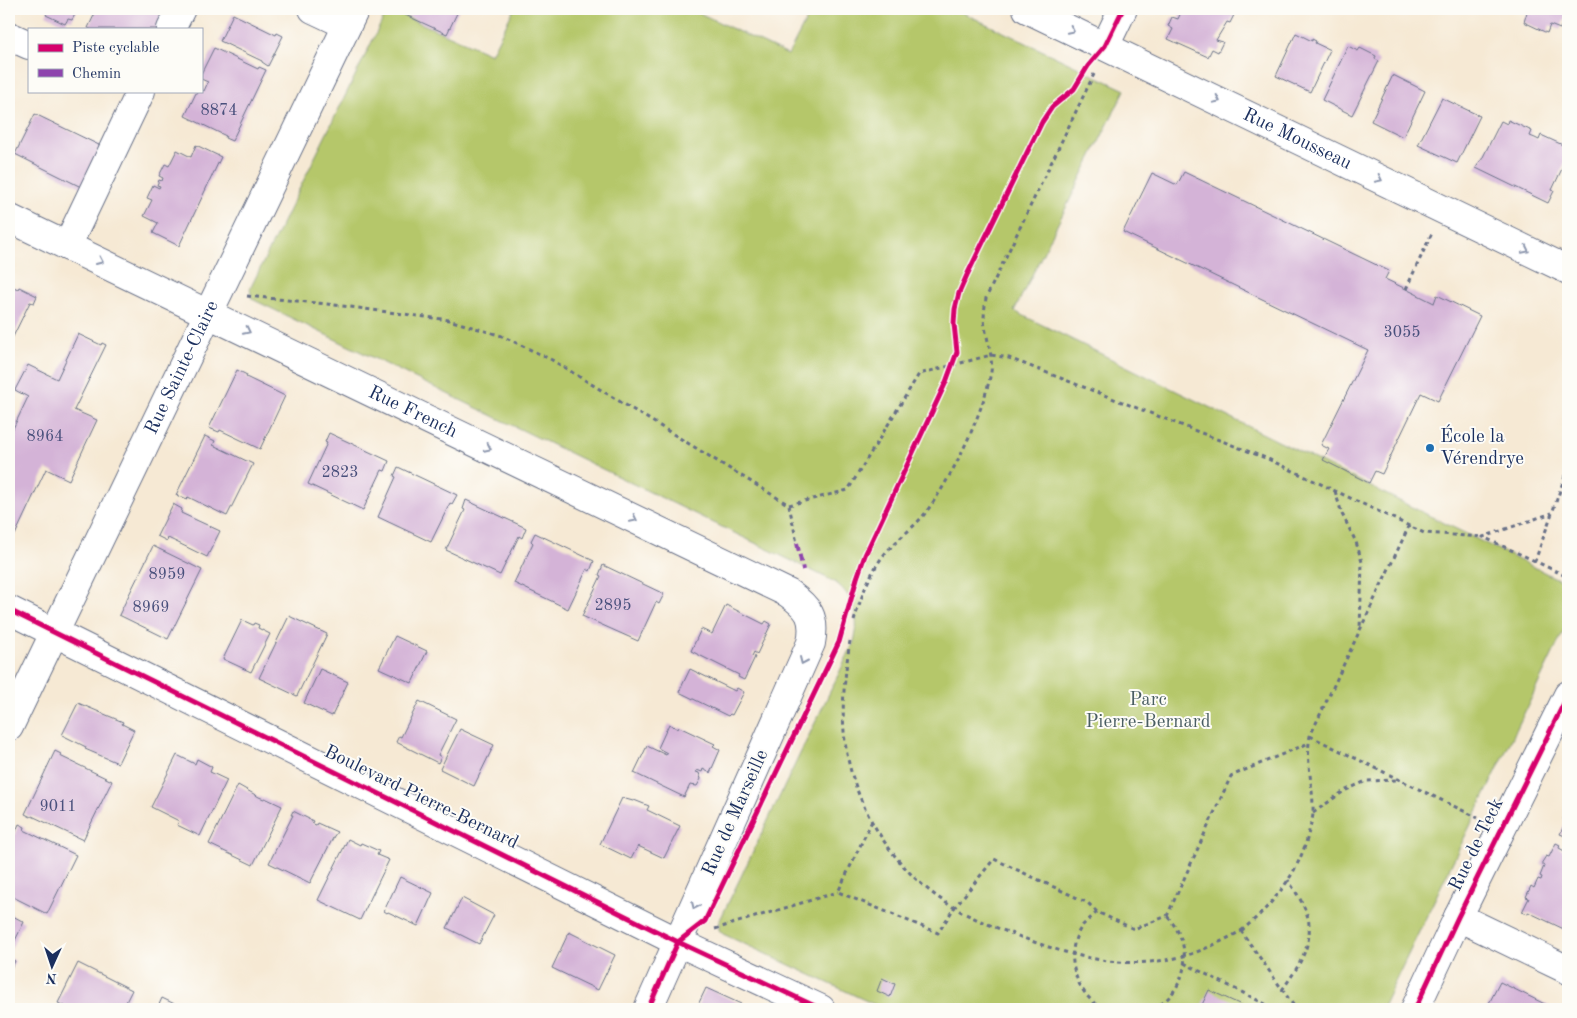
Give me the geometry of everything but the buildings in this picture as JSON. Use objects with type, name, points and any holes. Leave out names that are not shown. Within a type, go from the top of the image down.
[{"type":"street","points":[[172,28],[181,9]]},
{"type":"street","points":[[313,9],[351,17]]},
{"type":"street","name":"Rue Mousseau","points":[[1027,9],[1568,270]]},
{"type":"street","points":[[1105,46],[1122,9]]},
{"type":"street","name":"Rue Sainte-Claire","points":[[9,726],[351,17]]},
{"type":"street","points":[[9,36],[28,45]]},
{"type":"street","points":[[67,246],[134,93]]},
{"type":"street","name":"Rue French","points":[[9,218],[788,593],[802,603],[811,614]]},
{"type":"street","name":"Boulevard Pierre-Bernard","points":[[9,610],[678,942],[821,1009]]},
{"type":"street","name":"Rue de Marseille","points":[[648,1009],[811,643],[814,628],[811,614]]},
{"type":"street","name":"Rue de Teck","points":[[1416,1009],[1458,918],[1568,694]]},
{"type":"street","points":[[1458,918],[1568,970]]},
{"type":"path","points":[[854,621],[867,581],[888,551],[922,516],[953,468],[978,412],[991,374],[991,355],[984,322],[986,298],[1096,69],[1105,46]]},
{"type":"path","points":[[1406,289],[1432,232]]},
{"type":"path","points":[[247,296],[449,320],[502,336],[552,360],[789,505],[848,490],[919,374],[991,355],[1009,358],[1268,459],[1424,533],[1483,537],[1568,577]]},
{"type":"path","points":[[949,374],[954,359]]},
{"type":"path","points":[[1535,561],[1568,468]]},
{"type":"path","points":[[1335,490],[1342,514],[1356,542],[1362,562],[1360,632]]},
{"type":"path","points":[[789,505],[797,543]]},
{"type":"path","points":[[1483,537],[1552,513]]},
{"type":"path","points":[[850,642],[843,687],[844,735],[847,754],[856,788],[872,821],[902,864],[938,897],[954,908],[1000,930],[1058,952],[1122,962],[1170,959],[1184,956],[1221,942],[1241,930],[1260,916],[1288,880],[1306,846],[1313,813],[1308,752],[1310,736],[1409,526]]},
{"type":"path","points":[[1310,736],[1481,820]]},
{"type":"path","points":[[716,929],[838,892],[938,933],[954,908],[994,859],[1088,903],[1097,912],[1134,929],[1167,916],[1231,776],[1309,743]]},
{"type":"path","points":[[1313,813],[1344,791],[1366,782],[1400,780]]},
{"type":"path","points":[[838,892],[872,821]]},
{"type":"path","points":[[1282,990],[1301,963],[1307,946],[1309,926],[1305,909],[1288,880]]},
{"type":"path","points":[[1097,912],[1082,926],[1072,955],[1076,979],[1085,994],[1097,1006],[1104,1009]]},
{"type":"path","points":[[1163,1009],[1178,987],[1184,968],[1184,956],[1178,932],[1167,916]]},
{"type":"path","points":[[1241,930],[1296,1009]]},
{"type":"path","points":[[1184,963],[1275,1009]]},
{"type":"path","points":[[1154,1009],[1166,1002]]},
{"type":"green space","name":"Parc Pierre-Bernard","points":[[388,9],[491,54],[514,9],[691,9],[788,55],[812,9],[955,9],[1125,90],[1014,311],[1568,584],[1568,622],[1382,1009],[884,1009],[723,934],[719,930],[719,922],[853,644],[856,622],[851,601],[842,588],[827,578],[252,299],[250,289]]},
{"type":"marked path","points":[[797,543],[803,570]]},
{"type":"cycle path","points":[[648,1009],[678,942],[705,921],[839,642],[865,555],[946,382],[957,352],[954,324],[955,309],[959,293],[967,275],[1042,122],[1052,107],[1074,89],[1088,66],[1105,46],[1123,9]]},
{"type":"cycle path","points":[[9,610],[678,942],[821,1009]]},
{"type":"cycle path","points":[[1415,1009],[1458,917],[1568,695]]},
{"type":"place","name":"École la Vérendrye","points":[[1430,448]]}]
